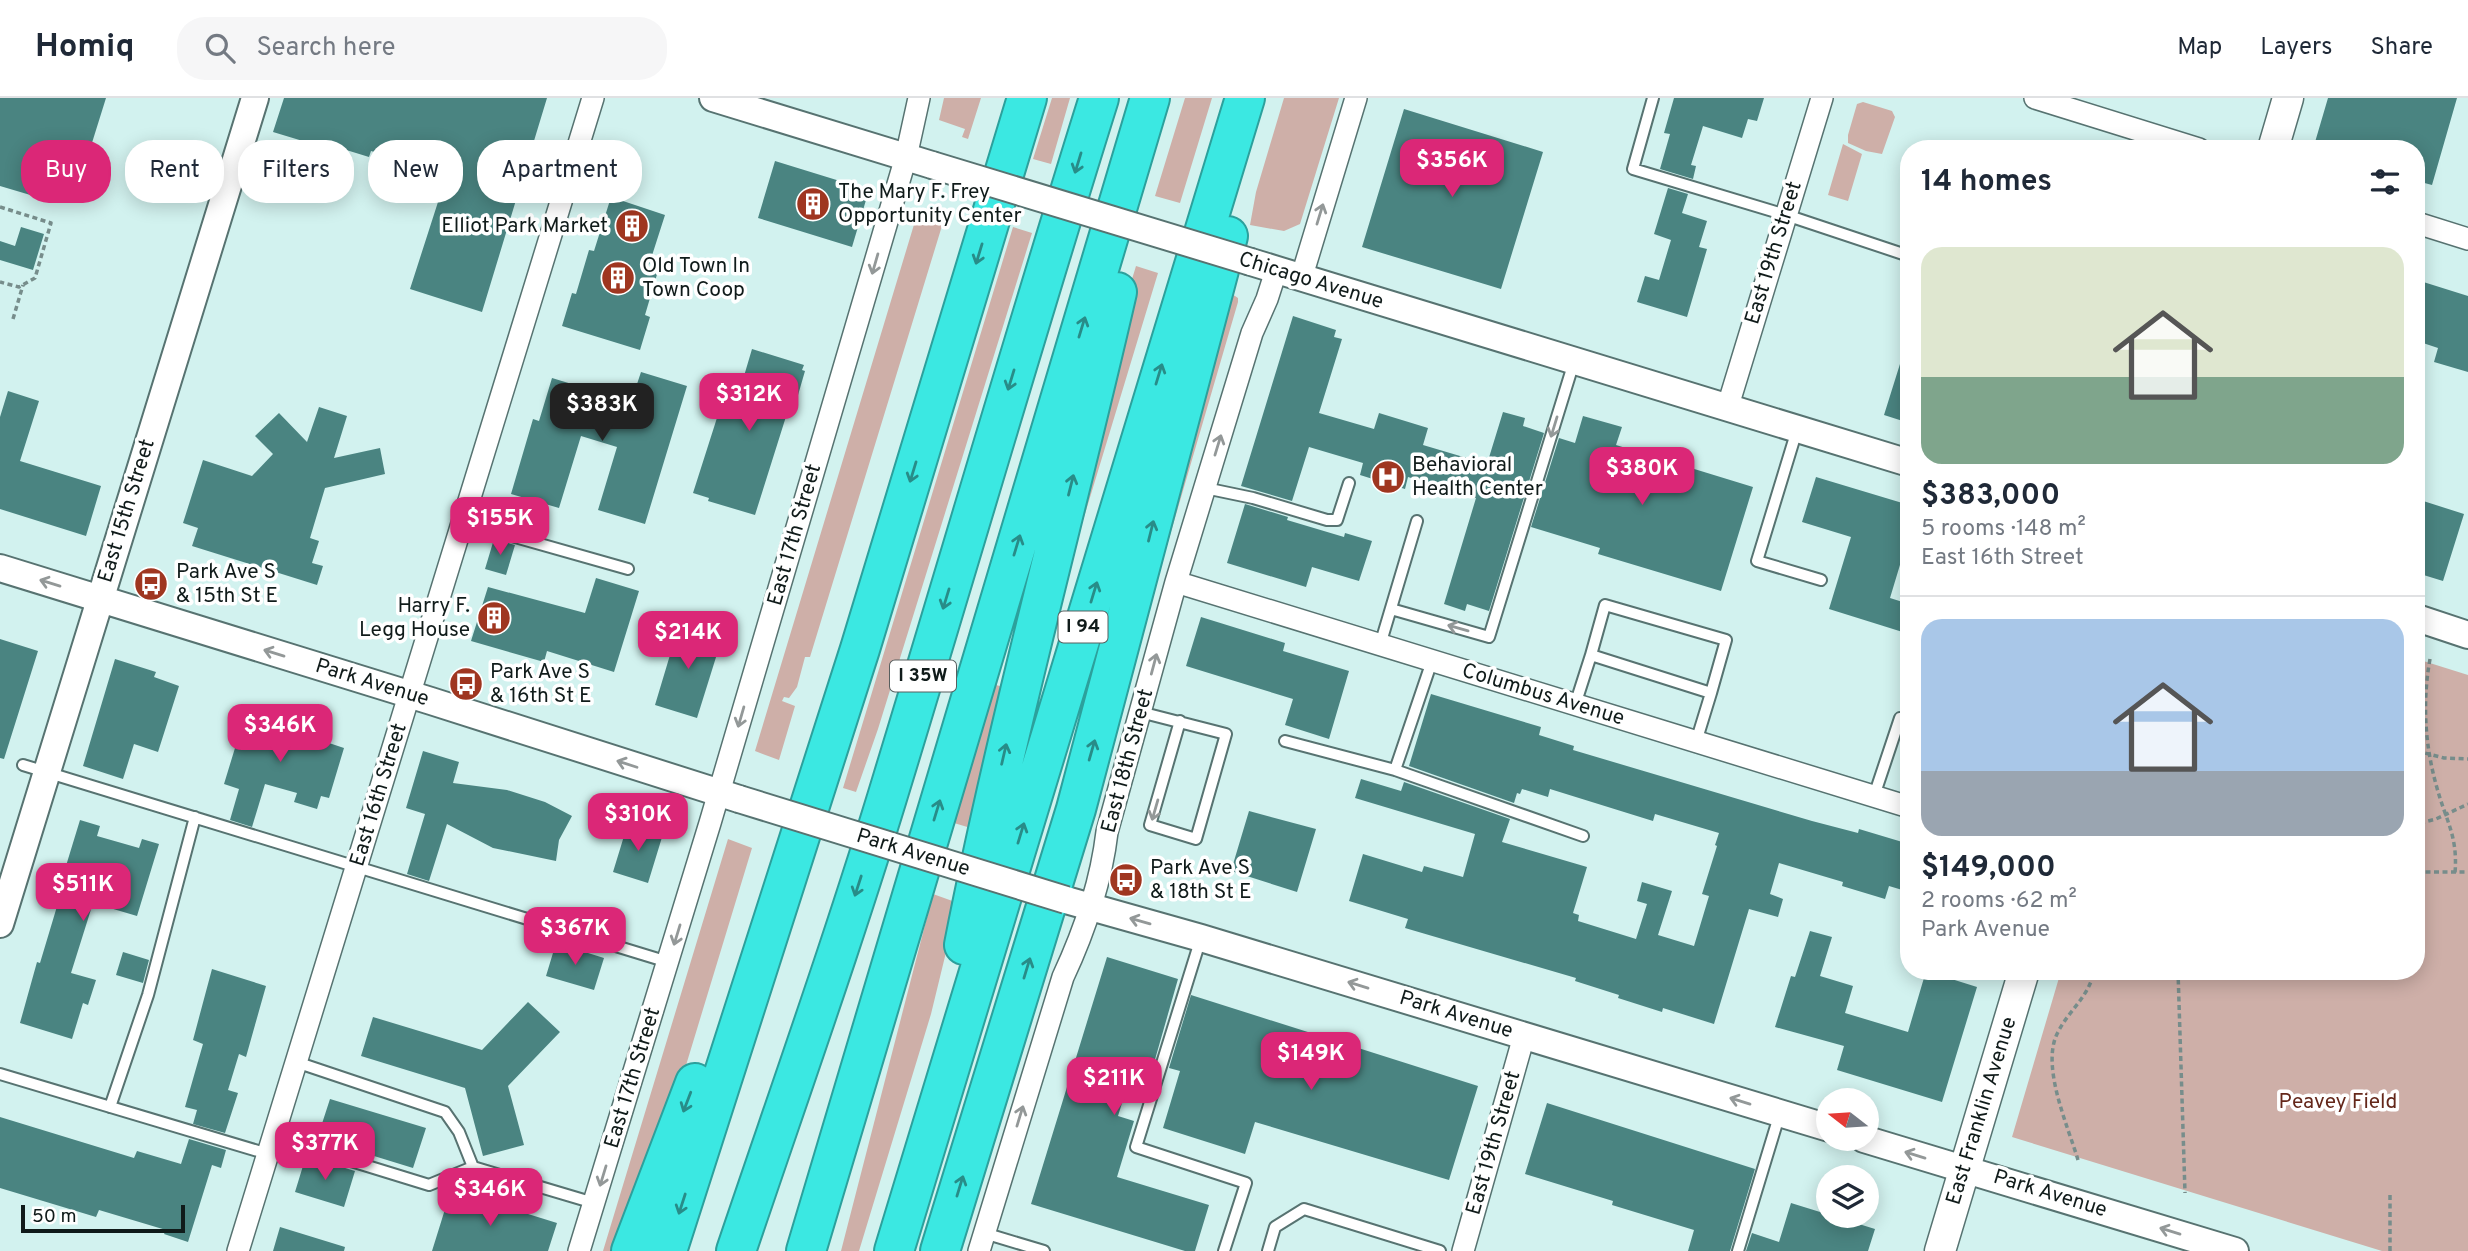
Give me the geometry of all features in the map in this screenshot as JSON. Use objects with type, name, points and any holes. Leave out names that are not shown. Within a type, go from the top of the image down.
[{"type":"highway","points":[[667,1251],[860,649],[1025,98]]},
{"type":"highway","name":"I 35W","points":[[736,1251],[830,976],[893,780],[1021,347],[1099,98]]},
{"type":"highway","name":"I 35W","points":[[806,1251],[1150,98]]},
{"type":"highway","points":[[923,1157],[1000,770],[1104,351],[1162,98]]},
{"type":"highway","name":"I 94","points":[[894,1251],[1245,98]]},
{"type":"highway","points":[[940,1251],[1076,809],[1264,98]]},
{"type":"highway","points":[[631,1251],[860,649]]},
{"type":"highway","points":[[827,1251],[913,890]]},
{"type":"main road","points":[[2276,140],[2288,98]]},
{"type":"main road","name":"East Franklin Avenue","points":[[1940,1251],[2021,980]]},
{"type":"street","name":"East 15th Street","points":[[0,924],[35,769],[99,598],[255,98]]},
{"type":"street","name":"East 16th Street","points":[[238,1251],[593,98]]},
{"type":"street","name":"Chicago Avenue","points":[[713,98],[1900,460]]},
{"type":"street","name":"East 17th Street","points":[[579,1251],[668,962],[729,796],[906,157],[919,98]]},
{"type":"street","points":[[1301,279],[1356,98]]},
{"type":"street","name":"East 19th Street","points":[[1727,409],[1822,98]]},
{"type":"street","points":[[2035,98],[2170,140]]},
{"type":"street","points":[[2425,226],[2468,239]]},
{"type":"street","name":"East 18th Street","points":[[981,1242],[1063,977],[1079,944],[1079,903],[1103,867],[1107,832],[1176,582],[1252,333],[1267,299],[1263,267]]},
{"type":"street","name":"Park Avenue","points":[[0,568],[729,796],[1816,1124]]},
{"type":"street","name":"Columbus Avenue","points":[[1176,582],[1900,804]]},
{"type":"street","points":[[2425,620],[2467,629]]},
{"type":"street","name":"East 19th Street","points":[[1463,1251],[1524,1035]]},
{"type":"street","name":"Park Avenue","points":[[1880,1144],[2235,1251]]},
{"type":"lane","points":[[1653,98],[1633,169],[1900,253]]},
{"type":"lane","points":[[1391,609],[1489,637],[1574,362]]},
{"type":"lane","points":[[1797,430],[1757,561],[1821,580]]},
{"type":"lane","points":[[1205,488],[1253,498],[1327,520],[1336,520],[1349,483]]},
{"type":"lane","points":[[1380,645],[1418,521]]},
{"type":"lane","points":[[463,522],[628,569]]},
{"type":"lane","points":[[1575,705],[1605,605],[1726,640],[1696,741]]},
{"type":"lane","points":[[1591,655],[1711,693]]},
{"type":"lane","points":[[1395,770],[1432,661]]},
{"type":"lane","points":[[1140,712],[1180,721],[1226,734],[1196,839],[1150,825],[1180,721]]},
{"type":"lane","points":[[1874,796],[1900,718]]},
{"type":"lane","points":[[1285,741],[1395,770],[1583,836]]},
{"type":"lane","points":[[35,769],[668,962]]},
{"type":"lane","points":[[110,1107],[148,995],[195,817]]},
{"type":"lane","points":[[1201,938],[1136,1147],[1246,1183],[1224,1251]]},
{"type":"lane","points":[[296,1062],[445,1112],[459,1132],[473,1167]]},
{"type":"lane","points":[[0,1074],[110,1107],[429,1185],[473,1167],[594,1203]]},
{"type":"lane","points":[[1738,1251],[1780,1113]]},
{"type":"lane","points":[[1268,1251],[1275,1227],[1304,1209],[1440,1251]]},
{"type":"lane","points":[[981,1242],[1044,1251]]},
{"type":"path","points":[[0,207],[51,223],[35,278],[19,287],[0,282]]},
{"type":"path","points":[[13,319],[23,285]]},
{"type":"path","points":[[2430,659],[2425,707],[2429,755],[2455,845],[2455,873]]},
{"type":"path","points":[[2425,754],[2468,759]]},
{"type":"path","points":[[2425,821],[2468,804]]},
{"type":"path","points":[[2425,872],[2468,872]]},
{"type":"path","points":[[2078,1160],[2055,1083],[2052,1055],[2058,1031],[2085,996],[2092,980]]},
{"type":"path","points":[[2178,980],[2185,1193]]},
{"type":"path","points":[[2390,1195],[2390,1251]]},
{"type":"green space","points":[[944,98],[981,98],[968,139],[962,137],[965,129],[939,120]]},
{"type":"green space","points":[[1052,98],[1070,98],[1051,164],[1033,159]]},
{"type":"green space","points":[[1185,98],[1212,98],[1180,203],[1155,196]]},
{"type":"green space","points":[[1284,98],[1339,98],[1300,224],[1284,231],[1250,225],[1256,192]]},
{"type":"green space","points":[[1863,102],[1892,111],[1895,117],[1882,154],[1848,143],[1857,104]]},
{"type":"green space","points":[[1843,144],[1862,154],[1848,201],[1828,195]]},
{"type":"green space","points":[[919,208],[945,216],[810,657],[805,657],[797,687],[789,698],[784,697],[782,701],[795,706],[779,760],[755,751]]},
{"type":"green space","points":[[1013,227],[1032,233],[856,792],[843,788]]},
{"type":"green space","points":[[1136,266],[1158,273],[1068,570],[1123,309]]},
{"type":"green space","points":[[1229,292],[1238,298],[1238,302],[1124,693]]},
{"type":"green space","name":"Peavey Field","points":[[2425,662],[2468,675],[2468,1251],[2382,1251],[2012,1137],[2058,980],[2425,980]]},
{"type":"green space","points":[[996,685],[1007,688],[974,829],[954,823]]},
{"type":"green space","points":[[728,839],[752,848],[680,1085],[618,1251],[603,1251]]},
{"type":"green space","points":[[933,894],[958,903],[931,1014],[859,1251],[841,1251]]},
{"type":"building","points":[[0,98],[106,98],[93,140],[21,140],[21,192],[0,186]]},
{"type":"building","points":[[284,98],[547,98],[534,140],[477,140],[477,203],[515,203],[482,312],[410,289],[438,203],[463,203],[463,140],[368,140],[368,157],[354,152],[354,140],[299,140],[273,132]]},
{"type":"building","points":[[1674,98],[1764,98],[1757,121],[1748,119],[1742,138],[1703,126],[1691,165],[1696,166],[1693,179],[1660,169],[1670,134],[1664,133]]},
{"type":"building","points":[[2328,98],[2457,98],[2432,185],[2425,183],[2425,140],[2316,140]]},
{"type":"building","points":[[1404,109],[1543,152],[1501,289],[1362,247]]},
{"type":"building","name":"The Mary F. Frey Opportunity Center","points":[[775,161],[869,190],[852,247],[758,218]]},
{"type":"building","points":[[1668,188],[1688,194],[1682,213],[1707,221],[1699,247],[1707,249],[1687,317],[1637,302],[1645,276],[1659,280],[1671,240],[1654,234]]},
{"type":"building","points":[[609,203],[629,203],[665,215],[648,268],[658,271],[645,315],[650,317],[640,350],[562,326],[572,293],[576,294],[589,250],[594,251]]},
{"type":"building","points":[[21,227],[44,234],[33,270],[0,260],[0,241],[15,246]]},
{"type":"building","points":[[2425,283],[2468,296],[2468,372],[2434,362],[2438,348],[2425,344]]},
{"type":"building","points":[[1293,316],[1336,330],[1334,337],[1342,339],[1319,413],[1374,429],[1379,413],[1428,428],[1423,445],[1487,464],[1503,412],[1525,418],[1523,426],[1544,433],[1489,611],[1467,604],[1465,611],[1444,604],[1476,498],[1408,477],[1405,489],[1360,475],[1363,463],[1309,447],[1292,501],[1241,486]]},
{"type":"building","points":[[752,349],[804,365],[802,370],[805,371],[796,402],[792,401],[789,407],[755,515],[708,501],[709,498],[693,493],[723,399],[736,403]]},
{"type":"building","points":[[1900,364],[1900,420],[1884,415]]},
{"type":"building","points":[[641,372],[687,386],[645,524],[598,510],[617,447],[581,436],[559,508],[511,494],[533,419],[539,421],[552,378],[631,402]]},
{"type":"building","points":[[8,391],[39,401],[20,461],[101,486],[86,536],[0,509],[0,417]]},
{"type":"building","points":[[319,407],[347,416],[334,458],[380,448],[385,474],[325,488],[310,538],[319,541],[312,563],[323,566],[317,585],[192,546],[198,528],[183,523],[203,460],[252,476],[273,454],[255,436],[279,413],[307,442]]},
{"type":"building","points":[[1583,416],[1622,427],[1616,445],[1753,487],[1721,591],[1598,554],[1600,548],[1531,527],[1559,438],[1575,443]]},
{"type":"building","points":[[1816,477],[1900,502],[1900,565],[1890,598],[1900,601],[1900,631],[1829,609],[1851,537],[1802,522]]},
{"type":"building","points":[[2425,502],[2464,514],[2443,581],[2425,575]]},
{"type":"building","points":[[1245,504],[1344,537],[1345,533],[1372,541],[1359,581],[1312,567],[1306,587],[1227,563]]},
{"type":"building","points":[[494,539],[515,545],[506,575],[485,569]]},
{"type":"building","points":[[596,578],[639,591],[614,672],[547,651],[544,662],[471,641],[488,587],[585,613]]},
{"type":"building","points":[[1201,617],[1285,643],[1283,651],[1349,671],[1329,739],[1285,725],[1293,699],[1186,666]]},
{"type":"building","points":[[679,625],[722,638],[697,718],[655,705]]},
{"type":"building","points":[[0,639],[38,651],[4,759],[0,758]]},
{"type":"building","points":[[115,659],[156,672],[154,677],[179,686],[158,752],[134,744],[123,779],[83,766]]},
{"type":"building","points":[[1431,694],[1541,727],[1539,735],[1574,746],[1573,750],[1812,821],[1858,833],[1859,829],[1900,841],[1900,889],[1889,886],[1885,899],[1842,886],[1843,882],[1779,863],[1770,894],[1783,899],[1778,917],[1749,909],[1714,1024],[1663,1008],[1662,1012],[1575,981],[1576,978],[1405,928],[1408,919],[1349,901],[1363,854],[1422,872],[1424,866],[1463,877],[1475,834],[1355,798],[1361,779],[1401,791],[1404,782],[1510,819],[1502,842],[1587,867],[1573,913],[1579,915],[1578,921],[1636,939],[1647,904],[1637,901],[1642,882],[1672,891],[1658,935],[1694,946],[1709,896],[1702,894],[1719,833],[1655,814],[1653,821],[1550,789],[1548,797],[1522,789],[1520,794],[1517,793],[1514,803],[1409,766]]},
{"type":"building","points":[[246,712],[286,724],[289,715],[309,721],[305,735],[344,748],[329,798],[321,796],[317,809],[294,802],[297,793],[265,784],[252,827],[230,820],[239,789],[224,784]]},
{"type":"building","points":[[423,751],[459,762],[453,783],[507,790],[545,802],[572,816],[559,840],[556,861],[493,848],[447,824],[429,881],[407,874],[425,814],[406,808]]},
{"type":"building","points":[[1249,811],[1316,829],[1297,892],[1231,871]]},
{"type":"building","points":[[80,820],[100,826],[97,836],[139,848],[142,839],[159,844],[137,916],[93,903],[71,973],[96,980],[88,1005],[83,1003],[72,1039],[20,1023],[37,962],[40,963],[61,893],[58,892]]},
{"type":"building","points":[[628,823],[663,834],[648,883],[613,872]]},
{"type":"building","points":[[1810,931],[1832,937],[1820,976],[1853,986],[1845,1013],[1908,1032],[1923,980],[1955,980],[1977,987],[1942,1102],[1837,1070],[1844,1046],[1775,1027],[1791,976],[1795,977]]},
{"type":"building","points":[[556,943],[604,958],[594,990],[546,976]]},
{"type":"building","points":[[123,952],[149,960],[143,983],[116,975]]},
{"type":"building","points":[[1107,957],[1178,979],[1154,1063],[1136,1058],[1118,1116],[1134,1121],[1117,1177],[1209,1205],[1195,1251],[1185,1251],[1031,1204]]},
{"type":"building","points":[[212,969],[266,986],[246,1057],[239,1054],[228,1090],[238,1093],[225,1133],[193,1124],[197,1110],[185,1107],[203,1044],[193,1040]]},
{"type":"building","points":[[1191,995],[1478,1086],[1449,1180],[1255,1122],[1245,1154],[1163,1128],[1180,1071],[1169,1068]]},
{"type":"building","points":[[528,1002],[560,1032],[508,1086],[524,1145],[483,1156],[465,1088],[361,1056],[373,1017],[482,1050]]},
{"type":"building","points":[[330,1099],[426,1128],[413,1168],[316,1142]]},
{"type":"building","points":[[1547,1103],[1755,1169],[1730,1251],[1688,1251],[1694,1230],[1525,1174]]},
{"type":"building","points":[[0,1117],[134,1158],[137,1151],[181,1164],[189,1139],[226,1150],[221,1168],[212,1165],[188,1242],[164,1234],[166,1230],[99,1210],[96,1217],[0,1188]]},
{"type":"building","points":[[306,1156],[355,1171],[344,1207],[295,1192]]},
{"type":"building","points":[[451,1190],[557,1223],[548,1251],[432,1251]]},
{"type":"building","points":[[1791,1203],[1816,1211],[1816,1228],[1875,1229],[1868,1251],[1746,1251],[1752,1233],[1779,1242]]},
{"type":"building","points":[[280,1227],[345,1247],[344,1251],[273,1251]]},
{"type":"place","name":"The Mary F. Frey Opportunity Center","points":[[813,204]]},
{"type":"place","name":"Elliot Park Market","points":[[632,226]]},
{"type":"place","name":"Old Town In Town Coop","points":[[618,278]]},
{"type":"place","name":"Behavioral Health Center","points":[[1388,477]]},
{"type":"place","name":"Park Ave S & 15th St E","points":[[151,584]]},
{"type":"place","name":"Harry F. Legg House","points":[[494,618]]},
{"type":"place","name":"Park Ave S & 16th St E","points":[[466,684]]},
{"type":"place","name":"Park Ave S & 18th St E","points":[[1126,880]]}]
